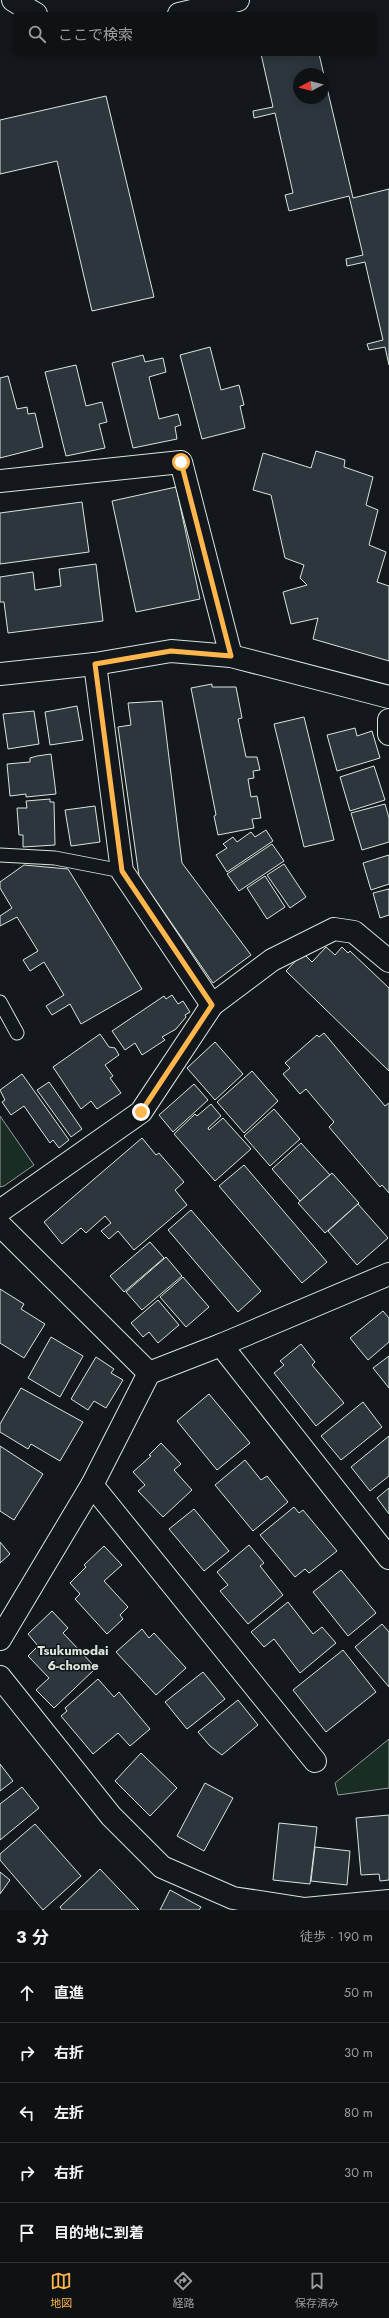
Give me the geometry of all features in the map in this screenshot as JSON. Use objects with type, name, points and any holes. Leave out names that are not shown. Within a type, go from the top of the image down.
[{"type":"street","points":[[13,0],[33,12]]},
{"type":"street","points":[[187,12],[238,0]]},
{"type":"street","points":[[0,481],[181,462],[231,656]]},
{"type":"street","points":[[0,674],[95,664],[171,651],[231,656],[389,697]]},
{"type":"street","points":[[95,664],[122,871],[212,1005]]},
{"type":"street","points":[[389,720],[389,734]]},
{"type":"street","points":[[0,1211],[141,1112],[212,1005],[272,960],[334,929],[354,932],[389,961]]},
{"type":"street","points":[[0,1226],[149,1373]]},
{"type":"street","points":[[0,1639],[92,1485],[149,1373],[221,1345],[389,1274]]},
{"type":"street","points":[[221,1345],[389,1558]]},
{"type":"street","points":[[92,1485],[315,1761]]},
{"type":"street","points":[[0,1677],[111,1816],[162,1867],[233,1898],[305,1909],[389,1901]]},
{"type":"lane","points":[[0,855],[55,858],[122,871]]},
{"type":"lane","points":[[0,1002],[17,1034]]},
{"type":"green space","points":[[0,1116],[34,1165],[4,1186],[0,1187]]},
{"type":"green space","points":[[389,1739],[389,1788],[338,1795],[335,1783]]},
{"type":"building","points":[[261,56],[319,56],[322,68],[293,68],[293,104],[329,104],[329,96],[353,198],[389,189],[389,365],[385,347],[369,350],[367,344],[383,340],[365,262],[347,266],[346,259],[363,255],[349,196],[289,211],[285,195],[293,193],[275,113],[254,118],[253,111],[273,107]]},
{"type":"building","points":[[106,96],[154,297],[92,311],[57,161],[0,174],[0,120]]},
{"type":"building","points":[[210,347],[221,390],[239,385],[244,405],[240,406],[245,428],[202,439],[180,355]]},
{"type":"building","points":[[143,355],[145,362],[163,358],[166,372],[149,377],[159,419],[178,414],[181,425],[175,427],[177,439],[133,448],[112,363]]},
{"type":"building","points":[[76,365],[86,406],[102,402],[107,422],[99,424],[105,448],[66,456],[45,372]]},
{"type":"building","points":[[8,376],[17,409],[27,407],[28,414],[35,413],[43,447],[0,458],[0,378]]},
{"type":"building","points":[[316,451],[345,460],[344,467],[373,477],[366,505],[378,510],[369,545],[386,552],[377,582],[389,586],[389,661],[313,639],[318,618],[291,624],[283,592],[307,585],[300,578],[304,565],[285,558],[271,495],[253,490],[263,453],[311,468]]},
{"type":"building","points":[[176,487],[200,599],[136,612],[112,501]]},
{"type":"building","points":[[82,502],[89,552],[0,564],[0,513]]},
{"type":"building","points":[[96,564],[103,621],[8,633],[4,602],[0,602],[0,577],[33,572],[35,590],[61,586],[59,569]]},
{"type":"building","points":[[212,684],[212,687],[236,687],[242,718],[238,719],[246,757],[257,757],[260,770],[253,771],[254,778],[248,779],[251,797],[257,796],[261,818],[252,819],[254,828],[218,835],[214,816],[216,815],[191,688]]},
{"type":"building","points":[[162,701],[182,863],[251,955],[213,983],[139,876],[118,727],[131,725],[128,703]]},
{"type":"building","points":[[77,706],[83,740],[50,745],[45,712]]},
{"type":"building","points":[[34,711],[39,744],[8,749],[3,714]]},
{"type":"building","points":[[304,717],[334,840],[304,847],[274,724]]},
{"type":"building","points":[[355,728],[357,736],[372,731],[380,758],[337,771],[327,735]]},
{"type":"building","points":[[51,754],[56,794],[26,797],[26,794],[10,796],[7,764],[30,762],[30,758]]},
{"type":"building","points":[[374,766],[385,800],[350,811],[340,777]]},
{"type":"building","points":[[50,799],[50,802],[54,802],[55,845],[23,847],[23,835],[19,835],[17,808],[27,808],[26,801]]},
{"type":"building","points":[[385,804],[389,818],[389,842],[362,850],[351,813]]},
{"type":"building","points":[[95,806],[100,842],[71,846],[65,810]]},
{"type":"building","points":[[266,830],[273,841],[227,872],[216,855],[227,848],[223,844],[233,837],[237,842],[251,832],[255,837]]},
{"type":"building","points":[[272,844],[284,861],[239,891],[227,874]]},
{"type":"building","points":[[389,855],[389,884],[371,890],[363,863]]},
{"type":"building","points":[[284,864],[306,897],[290,908],[267,875]]},
{"type":"building","points":[[24,865],[68,869],[142,989],[81,1024],[70,1004],[52,1015],[46,1006],[64,995],[44,962],[30,971],[23,960],[38,951],[17,917],[0,926],[0,916],[12,908],[0,888],[0,882]]},
{"type":"building","points":[[265,876],[285,907],[267,919],[247,888]]},
{"type":"building","points":[[389,889],[389,915],[380,918],[373,893]]},
{"type":"building","points":[[326,947],[335,955],[342,947],[348,953],[350,951],[389,988],[389,1071],[286,971],[303,953],[312,962]]},
{"type":"building","points":[[172,995],[178,1004],[183,1001],[190,1012],[185,1015],[186,1017],[176,1029],[162,1037],[165,1040],[142,1055],[135,1043],[125,1050],[112,1031],[164,996],[166,999]]},
{"type":"building","points":[[324,1033],[385,1106],[389,1103],[389,1193],[382,1185],[380,1187],[329,1127],[334,1122],[306,1089],[300,1094],[283,1074],[290,1068],[285,1063],[317,1035],[319,1037]]},
{"type":"building","points":[[100,1034],[109,1047],[115,1048],[119,1055],[105,1065],[113,1076],[110,1078],[121,1093],[97,1109],[91,1101],[81,1109],[53,1067]]},
{"type":"building","points":[[215,1042],[243,1074],[215,1100],[187,1068]]},
{"type":"building","points":[[252,1071],[278,1101],[244,1133],[217,1102]]},
{"type":"building","points":[[22,1074],[69,1140],[59,1148],[53,1140],[50,1143],[24,1106],[11,1115],[2,1102],[5,1100],[0,1090]]},
{"type":"building","points":[[49,1082],[82,1129],[71,1137],[37,1090]]},
{"type":"building","points":[[194,1084],[208,1100],[173,1132],[159,1115]]},
{"type":"building","points":[[211,1104],[221,1116],[208,1128],[209,1130],[223,1118],[251,1149],[215,1181],[174,1134],[195,1114],[197,1116]]},
{"type":"building","points":[[274,1109],[300,1139],[270,1166],[244,1136]]},
{"type":"building","points":[[142,1138],[156,1155],[159,1153],[184,1182],[175,1190],[187,1205],[134,1250],[118,1231],[109,1239],[101,1231],[111,1223],[105,1216],[86,1233],[81,1228],[62,1244],[44,1222]]},
{"type":"building","points":[[301,1143],[330,1175],[300,1201],[272,1169]]},
{"type":"building","points":[[244,1165],[327,1262],[302,1283],[219,1186]]},
{"type":"building","points":[[332,1173],[359,1203],[325,1233],[298,1203]]},
{"type":"building","points":[[358,1204],[388,1238],[357,1265],[328,1231]]},
{"type":"building","points":[[191,1210],[261,1291],[238,1312],[168,1230]]},
{"type":"building","points":[[150,1242],[164,1258],[124,1292],[110,1276]]},
{"type":"building","points":[[166,1257],[182,1276],[142,1310],[126,1292]]},
{"type":"building","points":[[183,1277],[209,1307],[186,1327],[160,1297]]},
{"type":"building","points":[[0,1289],[24,1304],[21,1309],[45,1324],[24,1358],[0,1343]]},
{"type":"building","points":[[158,1300],[179,1325],[158,1343],[149,1332],[143,1337],[131,1323]]},
{"type":"building","points":[[383,1311],[389,1318],[389,1342],[368,1360],[350,1338]]},
{"type":"building","points":[[51,1337],[83,1356],[60,1397],[28,1378]]},
{"type":"building","points":[[301,1344],[315,1362],[312,1365],[344,1403],[316,1426],[274,1373],[284,1365],[280,1361]]},
{"type":"building","points":[[389,1356],[389,1388],[373,1368]]},
{"type":"building","points":[[96,1357],[114,1369],[111,1373],[123,1380],[106,1408],[94,1401],[88,1410],[71,1399]]},
{"type":"building","points":[[21,1388],[83,1422],[60,1461],[31,1444],[28,1449],[0,1432],[0,1424]]},
{"type":"building","points":[[209,1394],[250,1443],[217,1470],[177,1421]]},
{"type":"building","points":[[363,1402],[382,1427],[341,1460],[321,1436]]},
{"type":"building","points":[[389,1436],[389,1476],[370,1491],[351,1467]]},
{"type":"building","points":[[161,1443],[181,1464],[174,1470],[192,1490],[163,1517],[138,1491],[145,1485],[133,1472],[151,1456],[149,1455]]},
{"type":"building","points":[[0,1446],[43,1474],[14,1520],[0,1511]]},
{"type":"building","points":[[245,1460],[261,1480],[267,1476],[288,1502],[253,1531],[215,1485]]},
{"type":"building","points":[[389,1488],[389,1514],[377,1498]]},
{"type":"building","points":[[294,1507],[299,1513],[303,1510],[337,1551],[309,1573],[305,1569],[295,1577],[260,1535]]},
{"type":"building","points":[[194,1509],[229,1551],[204,1571],[169,1529]]},
{"type":"building","points":[[0,1542],[10,1554],[0,1563]]},
{"type":"building","points":[[249,1545],[264,1563],[260,1566],[283,1595],[248,1624],[220,1591],[228,1585],[217,1572]]},
{"type":"building","points":[[104,1546],[122,1565],[104,1581],[128,1607],[120,1615],[123,1619],[107,1634],[75,1599],[80,1594],[70,1583],[86,1567],[84,1565]]},
{"type":"building","points":[[341,1570],[376,1613],[348,1636],[313,1592]]},
{"type":"building","points":[[288,1602],[313,1634],[322,1627],[336,1643],[300,1673],[274,1639],[264,1647],[251,1632]]},
{"type":"building","points":[[52,1611],[68,1628],[63,1633],[96,1668],[54,1708],[36,1690],[49,1678],[28,1656],[38,1646],[28,1634]]},
{"type":"building","points":[[382,1624],[389,1632],[389,1687],[355,1647]]},
{"type":"building","points":[[142,1629],[149,1638],[154,1633],[186,1668],[156,1695],[116,1652]]},
{"type":"building","points":[[343,1650],[376,1692],[326,1732],[293,1690]]},
{"type":"building","points":[[203,1672],[225,1699],[187,1729],[165,1702]]},
{"type":"building","points":[[98,1679],[114,1697],[119,1692],[150,1729],[130,1746],[118,1733],[93,1754],[61,1716],[67,1711],[65,1708]]},
{"type":"building","points":[[238,1700],[258,1725],[222,1755],[210,1746],[198,1732]]},
{"type":"building","points":[[141,1753],[177,1788],[150,1816],[115,1781]]},
{"type":"building","points":[[0,1764],[13,1781],[0,1791]]},
{"type":"building","points":[[205,1783],[233,1798],[204,1851],[177,1836]]},
{"type":"building","points":[[22,1787],[39,1808],[0,1840],[0,1804]]},
{"type":"building","points":[[389,1815],[389,1880],[380,1881],[379,1874],[361,1875],[356,1818]]},
{"type":"building","points":[[279,1823],[317,1827],[310,1884],[273,1880]]},
{"type":"building","points":[[35,1824],[81,1876],[43,1910],[0,1860],[0,1854]]},
{"type":"building","points":[[315,1847],[350,1851],[347,1885],[311,1881]]},
{"type":"building","points":[[100,1869],[139,1910],[62,1910],[60,1907]]},
{"type":"building","points":[[0,1872],[10,1880],[0,1894]]},
{"type":"building","points":[[170,1890],[201,1907],[199,1910],[160,1910]]},
{"type":"district","name":"Tsukumodai 6-chome","points":[[73,1658]]},
{"type":"route","points":[[141,1112],[212,1005],[122,871],[95,664],[171,651],[231,656],[181,462]]}]
